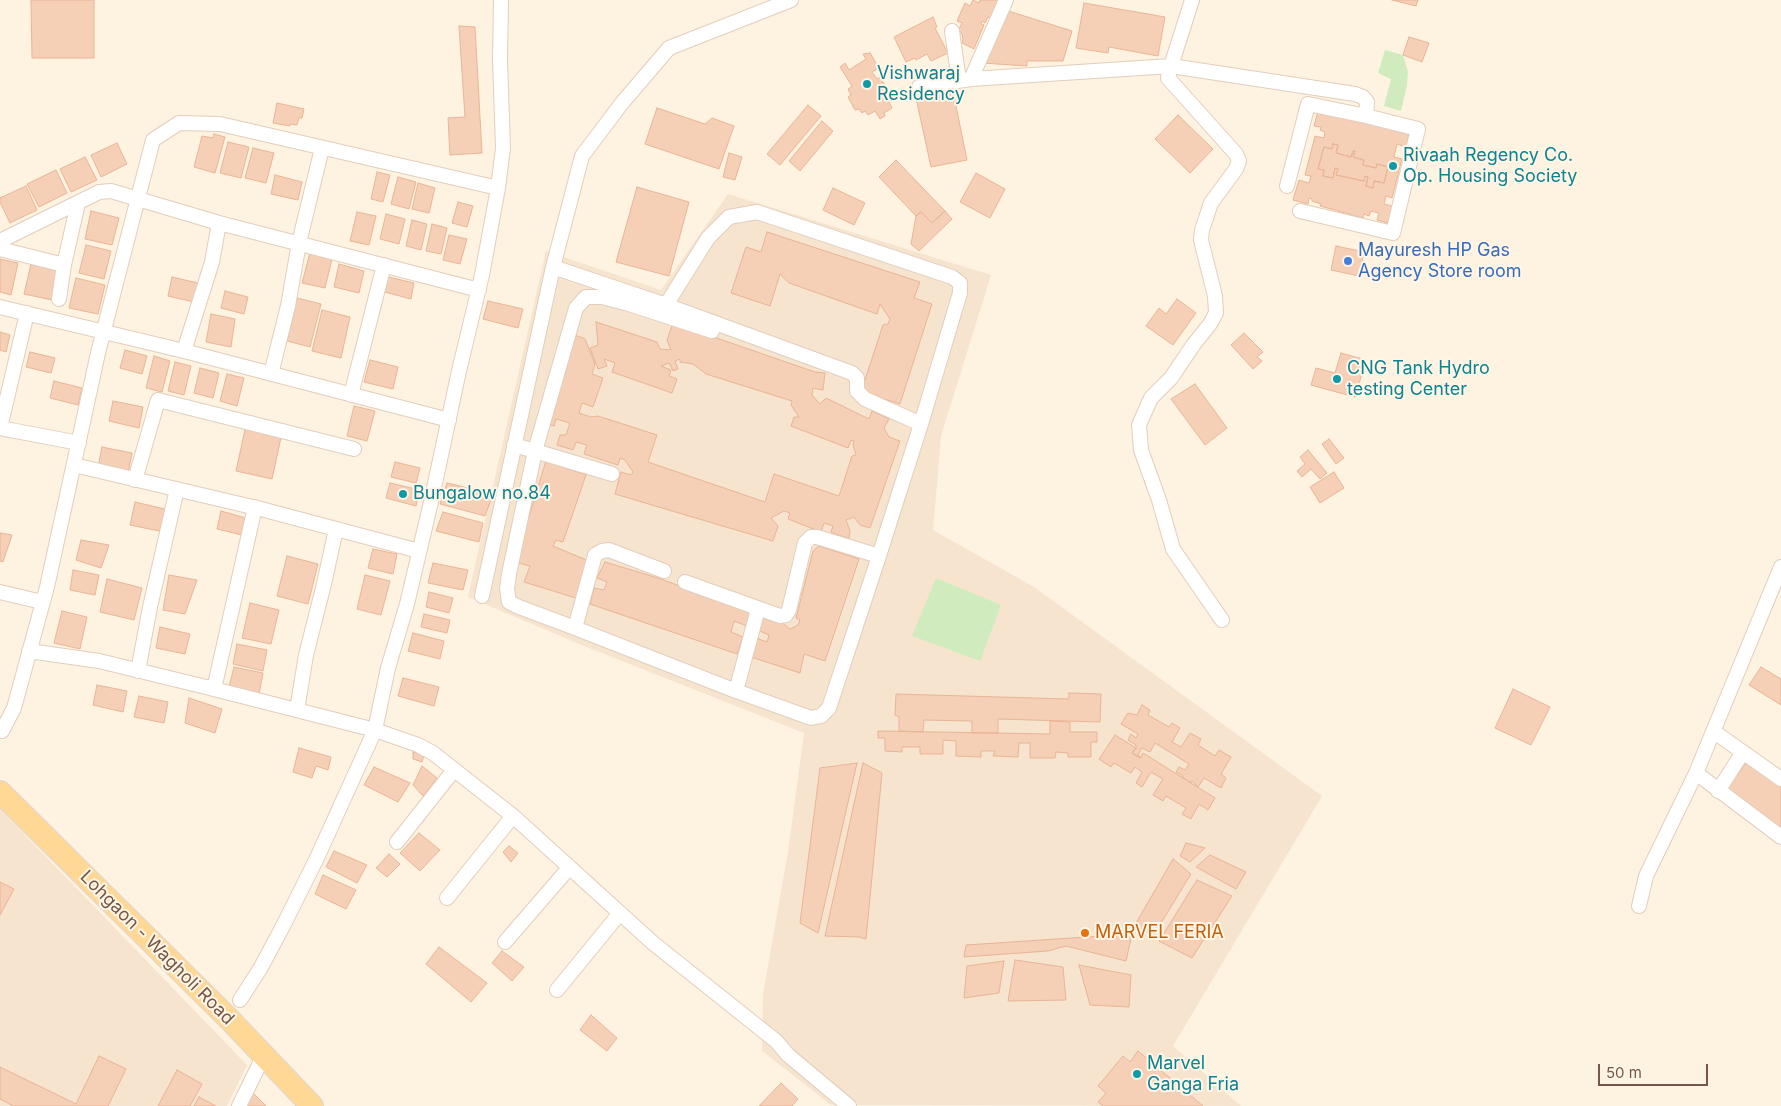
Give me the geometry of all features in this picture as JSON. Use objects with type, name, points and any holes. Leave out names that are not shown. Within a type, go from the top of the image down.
[{"type":"main road","name":"Lohgaon - Wagholi Road","points":[[0,792],[264,1055],[307,1104]]},
{"type":"street","points":[[240,1000],[260,969],[316,860],[375,730],[388,668],[407,604],[479,290],[498,188],[503,148],[500,60],[501,0]]},
{"type":"street","points":[[482,596],[553,267],[582,156],[622,103],[669,48],[791,0]]},
{"type":"street","points":[[965,80],[1006,0]]},
{"type":"street","points":[[1192,0],[1168,78],[1236,154],[1239,161],[1236,169],[1211,203],[1202,230],[1201,240],[1215,296],[1216,313],[1171,378],[1151,398],[1139,426],[1141,450],[1159,500],[1173,549],[1222,620]]},
{"type":"street","points":[[952,31],[965,80]]},
{"type":"street","points":[[919,87],[965,80],[1171,66],[1355,94],[1363,97],[1367,102],[1366,116]]},
{"type":"street","points":[[1287,186],[1308,104],[1418,129],[1393,233],[1300,211]]},
{"type":"street","points":[[2,731],[14,708],[42,602],[104,332],[152,140],[179,123],[220,124],[498,188]]},
{"type":"street","points":[[271,374],[288,306],[299,243],[322,148]]},
{"type":"street","points":[[0,241],[99,192],[112,191],[219,223],[479,290]]},
{"type":"street","points":[[59,299],[64,265],[78,203]]},
{"type":"street","points":[[666,305],[708,238],[729,217],[758,212],[952,277],[960,283],[960,293],[879,556],[829,708],[822,716],[810,718],[509,602],[507,589],[509,574],[536,451],[576,308],[586,297],[602,297],[629,304],[727,337]]},
{"type":"street","points":[[184,351],[212,262],[219,223]]},
{"type":"street","points":[[0,249],[64,265]]},
{"type":"street","points":[[351,395],[384,265]]},
{"type":"street","points":[[553,267],[666,305],[852,373],[857,378],[857,391],[866,399],[921,424]]},
{"type":"street","points":[[0,307],[184,351],[449,420]]},
{"type":"street","points":[[27,313],[0,428],[79,443]]},
{"type":"street","points":[[135,480],[158,400],[354,449]]},
{"type":"street","points":[[514,445],[612,474]]},
{"type":"street","points":[[74,465],[254,507],[419,552]]},
{"type":"street","points":[[138,671],[150,607],[178,489]]},
{"type":"street","points":[[214,689],[254,507]]},
{"type":"street","points":[[297,710],[306,655],[336,529]]},
{"type":"street","points":[[685,582],[780,616],[786,614],[789,610],[805,543],[811,537],[817,537],[879,556]]},
{"type":"street","points":[[575,628],[595,555],[608,550],[664,571]]},
{"type":"street","points":[[1639,906],[1646,876],[1696,773],[1781,566]]},
{"type":"street","points":[[0,592],[42,602]]},
{"type":"street","points":[[736,691],[758,609]]},
{"type":"street","points":[[29,651],[99,661],[375,730],[418,745],[432,753],[513,816],[652,943],[776,1041],[788,1055],[849,1106]]},
{"type":"street","points":[[1714,731],[1781,779]]},
{"type":"street","points":[[1718,790],[1743,752]]},
{"type":"street","points":[[397,842],[454,770]]},
{"type":"street","points":[[1696,773],[1781,837]]},
{"type":"street","points":[[447,898],[513,816]]},
{"type":"street","points":[[505,942],[570,868]]},
{"type":"street","points":[[557,990],[620,913]]},
{"type":"street","points":[[238,1106],[264,1055]]},
{"type":"shaded area","points":[[728,194],[991,275],[941,436],[933,530],[1034,587],[1322,796],[1173,1046],[1241,1106],[831,1105],[762,1051],[763,994],[788,852],[804,733],[584,646],[468,597],[546,251],[661,290]]},
{"type":"shaded area","points":[[0,809],[247,1065],[227,1106],[0,1106]]},
{"type":"green space","points":[[1385,50],[1403,55],[1408,72],[1401,111],[1384,106],[1391,79],[1378,73]]},
{"type":"green space","points":[[936,578],[1001,605],[980,661],[912,636]]},
{"type":"building","points":[[31,0],[94,0],[94,58],[32,58]]},
{"type":"building","points":[[973,0],[979,3],[980,0],[1000,0],[992,18],[988,17],[985,23],[982,21],[981,24],[984,25],[974,49],[962,43],[962,34],[958,31],[962,23],[957,21],[965,3],[970,6]]},
{"type":"building","points":[[1392,0],[1418,0],[1416,6]]},
{"type":"building","points":[[1084,3],[1165,17],[1158,56],[1109,47],[1108,53],[1076,48]]},
{"type":"building","points":[[1005,10],[1072,31],[1063,61],[1027,61],[1027,66],[982,63]]},
{"type":"building","points":[[933,17],[937,27],[935,28],[948,53],[931,61],[927,54],[916,60],[915,58],[906,62],[894,37]]},
{"type":"building","points":[[459,26],[475,27],[482,153],[450,155],[448,118],[465,117]]},
{"type":"building","points":[[1409,37],[1429,43],[1422,62],[1403,55]]},
{"type":"building","name":"Vishwaraj Residency","points":[[870,53],[879,68],[872,72],[877,79],[880,77],[891,96],[887,98],[892,108],[884,113],[885,116],[880,119],[875,111],[868,115],[865,111],[862,113],[859,109],[855,110],[848,97],[851,95],[848,89],[852,86],[840,67],[845,63],[849,70],[866,59],[863,54]]},
{"type":"building","points":[[953,91],[967,160],[931,167],[916,98]]},
{"type":"building","points":[[277,103],[304,109],[302,118],[299,118],[297,125],[290,124],[290,126],[273,123]]},
{"type":"building","points":[[808,105],[821,116],[780,165],[767,154]]},
{"type":"building","points":[[657,108],[705,124],[712,118],[734,126],[719,169],[645,144]]},
{"type":"building","name":"Rivaah Regency Co. Op. Housing Society","points":[[1319,108],[1338,117],[1343,118],[1344,116],[1409,134],[1406,147],[1397,144],[1394,157],[1402,159],[1392,198],[1386,196],[1384,204],[1396,207],[1391,224],[1377,220],[1379,213],[1371,211],[1369,216],[1364,214],[1363,218],[1320,206],[1321,204],[1309,198],[1308,204],[1293,200],[1299,180],[1309,183],[1311,176],[1305,175],[1315,136],[1324,138],[1325,132],[1320,130],[1321,127],[1314,126]],"holes":[[[1333,144],[1338,145],[1336,153],[1351,157],[1353,151],[1355,151],[1353,157],[1364,160],[1363,165],[1376,168],[1377,164],[1388,167],[1384,183],[1374,181],[1373,188],[1366,186],[1368,177],[1365,176],[1364,181],[1336,175],[1338,169],[1335,168],[1333,178],[1323,176],[1324,170],[1318,169],[1324,147],[1332,149]]]},
{"type":"building","points":[[1178,115],[1213,149],[1190,173],[1155,139]]},
{"type":"building","points":[[822,121],[833,131],[800,171],[789,161]]},
{"type":"building","points":[[214,134],[225,137],[215,173],[194,167],[202,136],[213,138]]},
{"type":"building","points":[[228,142],[249,147],[241,178],[220,173]]},
{"type":"building","points":[[117,143],[127,164],[101,177],[91,155]]},
{"type":"building","points":[[1333,144],[1338,145],[1336,153],[1351,157],[1353,151],[1355,151],[1353,157],[1364,160],[1363,165],[1376,168],[1377,164],[1388,167],[1384,183],[1374,181],[1373,188],[1366,186],[1368,177],[1365,176],[1364,181],[1336,175],[1338,169],[1335,168],[1333,178],[1323,176],[1324,170],[1318,169],[1324,147],[1332,149]]},
{"type":"building","points":[[253,148],[274,153],[266,183],[245,178]]},
{"type":"building","points":[[729,153],[742,157],[735,180],[723,177]]},
{"type":"building","points":[[85,157],[97,180],[71,192],[60,169]]},
{"type":"building","points":[[896,160],[945,211],[932,223],[921,212],[916,216],[879,177]]},
{"type":"building","points":[[56,170],[67,193],[39,207],[27,184]]},
{"type":"building","points":[[377,172],[390,175],[383,202],[371,199]]},
{"type":"building","points":[[976,173],[1005,189],[990,218],[960,202]]},
{"type":"building","points":[[275,175],[302,182],[298,200],[271,194]]},
{"type":"building","points":[[398,177],[416,182],[409,209],[391,204]]},
{"type":"building","points":[[418,183],[435,188],[429,213],[412,209]]},
{"type":"building","points":[[26,186],[37,210],[10,223],[0,198]]},
{"type":"building","points":[[637,187],[689,202],[669,276],[616,262]]},
{"type":"building","points":[[833,188],[865,203],[854,225],[823,210]]},
{"type":"building","points":[[458,202],[473,206],[467,227],[452,223]]},
{"type":"building","points":[[91,211],[119,218],[112,245],[85,239]]},
{"type":"building","points":[[945,211],[952,219],[919,251],[911,244],[916,216],[921,212],[932,223]]},
{"type":"building","points":[[357,212],[376,216],[369,245],[350,241]]},
{"type":"building","points":[[386,214],[405,219],[399,244],[380,239]]},
{"type":"building","points":[[412,220],[427,224],[421,250],[406,246]]},
{"type":"building","points":[[432,224],[447,228],[441,254],[426,251]]},
{"type":"building","points":[[767,232],[920,282],[914,298],[932,304],[900,404],[861,392],[883,325],[888,324],[890,319],[880,304],[877,314],[789,283],[780,274],[770,306],[731,293],[746,247],[761,252]]},
{"type":"building","points":[[449,235],[467,239],[460,264],[443,260]]},
{"type":"building","points":[[86,245],[111,251],[104,279],[79,273]]},
{"type":"building","name":"Mayuresh HP Gas Agency Store room","points":[[1336,246],[1364,252],[1359,276],[1331,270]]},
{"type":"building","points":[[310,253],[332,259],[325,288],[302,283]]},
{"type":"building","points":[[0,259],[18,263],[11,295],[0,292]]},
{"type":"building","points":[[31,264],[59,271],[52,300],[24,294]]},
{"type":"building","points":[[339,264],[364,271],[359,293],[334,287]]},
{"type":"building","points":[[384,276],[414,283],[411,299],[381,291]]},
{"type":"building","points":[[172,277],[198,283],[194,302],[168,296]]},
{"type":"building","points":[[76,278],[105,285],[98,314],[69,308]]},
{"type":"building","points":[[225,291],[248,297],[244,314],[221,308]]},
{"type":"building","points":[[297,298],[321,304],[310,347],[287,341]]},
{"type":"building","points":[[1177,299],[1196,313],[1173,345],[1146,326],[1159,308],[1166,314]]},
{"type":"building","points":[[488,301],[523,309],[518,328],[483,319]]},
{"type":"building","points":[[322,310],[350,317],[341,358],[312,351]]},
{"type":"building","points":[[211,314],[235,319],[231,347],[206,342]]},
{"type":"building","points":[[596,322],[657,342],[660,349],[671,350],[667,340],[673,323],[815,372],[825,373],[823,390],[813,388],[812,395],[820,404],[826,398],[869,419],[872,411],[889,419],[884,428],[889,437],[900,441],[870,528],[860,525],[854,517],[846,520],[850,531],[849,539],[831,532],[833,526],[824,523],[821,532],[788,519],[790,513],[784,511],[771,518],[778,526],[773,541],[615,494],[621,472],[631,475],[633,472],[625,460],[620,458],[618,465],[584,454],[587,445],[576,442],[573,450],[557,445],[560,435],[566,435],[570,423],[556,419],[554,426],[545,423],[575,335],[585,339],[595,364],[592,374],[603,378],[593,407],[582,403],[579,413],[591,417],[598,416],[657,435],[648,462],[765,502],[774,474],[839,496],[852,456],[856,455],[853,445],[854,441],[851,440],[848,448],[791,426],[794,417],[799,417],[791,405],[792,401],[706,374],[693,364],[680,362],[680,359],[675,361],[678,369],[673,371],[669,363],[661,366],[671,370],[669,376],[677,379],[672,393],[612,372],[615,363],[604,359],[607,366],[598,369],[590,348],[598,345]]},
{"type":"building","points":[[0,332],[10,335],[6,352],[0,350]]},
{"type":"building","points":[[1244,333],[1263,352],[1257,357],[1262,361],[1253,369],[1231,345]]},
{"type":"building","points":[[125,350],[147,356],[142,374],[120,368]]},
{"type":"building","points":[[30,352],[55,358],[51,373],[26,367]]},
{"type":"building","name":"CNG Tank Hydro testing Center","points":[[1341,353],[1366,360],[1355,397],[1311,385],[1316,368],[1335,373]]},
{"type":"building","points":[[154,356],[170,361],[162,392],[146,388]]},
{"type":"building","points":[[370,360],[398,367],[393,389],[364,382]]},
{"type":"building","points":[[175,362],[191,366],[184,395],[168,391]]},
{"type":"building","points":[[200,368],[219,373],[213,398],[194,393]]},
{"type":"building","points":[[227,374],[244,378],[237,406],[220,401]]},
{"type":"building","points":[[54,381],[82,388],[78,405],[50,398]]},
{"type":"building","points":[[1195,384],[1227,428],[1205,445],[1171,399]]},
{"type":"building","points":[[113,401],[143,407],[139,428],[109,421]]},
{"type":"building","points":[[354,406],[375,411],[367,441],[347,436]]},
{"type":"building","points":[[246,425],[282,433],[272,479],[236,471]]},
{"type":"building","points":[[1329,439],[1344,458],[1336,464],[1322,444]]},
{"type":"building","points":[[102,447],[132,453],[128,474],[98,467]]},
{"type":"building","points":[[1308,450],[1327,473],[1320,479],[1311,469],[1302,477],[1297,471],[1305,464],[1300,457]]},
{"type":"building","points":[[546,461],[586,475],[563,542],[556,540],[553,546],[591,562],[579,599],[524,582],[530,566],[515,562]]},
{"type":"building","points":[[395,462],[420,468],[416,483],[391,477]]},
{"type":"building","points":[[1334,472],[1344,488],[1320,503],[1310,487]]},
{"type":"building","name":"Bungalow no.84","points":[[390,483],[420,490],[416,506],[386,498]]},
{"type":"building","points":[[447,483],[493,494],[485,516],[440,504]]},
{"type":"building","points":[[135,502],[169,510],[164,532],[130,525]]},
{"type":"building","points":[[221,511],[246,518],[242,535],[217,529]]},
{"type":"building","points":[[443,512],[483,523],[479,542],[436,531]]},
{"type":"building","points":[[0,533],[12,535],[3,562],[0,561]]},
{"type":"building","points":[[81,540],[109,545],[101,568],[76,560]]},
{"type":"building","points":[[819,546],[859,559],[825,661],[804,654],[800,673],[751,657],[756,638],[767,642],[769,635],[757,630],[763,618],[781,622],[790,629],[798,625],[800,620],[796,618],[813,551]]},
{"type":"building","points":[[373,549],[397,554],[393,574],[368,568]]},
{"type":"building","points":[[287,556],[318,564],[308,604],[277,596]]},
{"type":"building","points":[[605,562],[658,578],[750,612],[747,626],[734,621],[731,632],[743,637],[737,654],[590,604],[594,588],[604,590],[607,582],[597,578]]},
{"type":"building","points":[[433,563],[468,570],[463,590],[428,583]]},
{"type":"building","points":[[73,570],[99,575],[95,595],[70,590]]},
{"type":"building","points":[[169,575],[197,580],[185,614],[163,610]]},
{"type":"building","points":[[365,575],[390,581],[381,615],[357,609]]},
{"type":"building","points":[[107,579],[142,588],[134,620],[100,612]]},
{"type":"building","points":[[429,592],[453,598],[449,613],[426,607]]},
{"type":"building","points":[[250,603],[279,610],[271,644],[242,638]]},
{"type":"building","points":[[62,611],[87,617],[80,649],[54,643]]},
{"type":"building","points":[[424,614],[450,620],[447,633],[421,627]]},
{"type":"building","points":[[160,627],[190,634],[185,654],[156,648]]},
{"type":"building","points":[[413,633],[444,641],[440,659],[408,651]]},
{"type":"building","points":[[237,644],[267,650],[263,671],[233,664]]},
{"type":"building","points":[[234,667],[263,673],[259,694],[229,687]]},
{"type":"building","points":[[1761,667],[1781,679],[1781,705],[1749,685]]},
{"type":"building","points":[[403,678],[439,687],[434,706],[398,696]]},
{"type":"building","points":[[97,685],[127,691],[123,712],[93,705]]},
{"type":"building","points":[[1513,689],[1550,707],[1531,745],[1495,728]]},
{"type":"building","points":[[1069,693],[1101,694],[1100,722],[998,719],[998,733],[972,733],[972,721],[924,720],[923,732],[899,731],[899,717],[895,715],[896,694],[1069,699]]},
{"type":"building","points":[[139,696],[168,702],[164,723],[134,717]]},
{"type":"building","points":[[189,698],[222,709],[215,733],[185,723]]},
{"type":"building","points":[[1142,705],[1150,710],[1148,715],[1169,727],[1172,723],[1180,728],[1172,742],[1181,747],[1190,733],[1201,739],[1198,745],[1215,756],[1219,750],[1231,757],[1221,774],[1226,778],[1221,788],[1204,778],[1198,787],[1192,781],[1191,783],[1182,777],[1176,772],[1179,767],[1185,770],[1189,764],[1155,743],[1150,752],[1142,748],[1138,755],[1140,758],[1132,753],[1136,745],[1128,740],[1131,734],[1136,738],[1138,734],[1121,724],[1128,713],[1137,715]]},
{"type":"building","points":[[1050,721],[1070,722],[1070,732],[1097,732],[1097,742],[1091,742],[1091,757],[1068,757],[1068,753],[1056,752],[1055,758],[1030,758],[1030,743],[1019,743],[1018,757],[993,756],[995,751],[981,751],[981,757],[956,756],[956,741],[943,740],[943,754],[920,754],[920,747],[902,747],[902,752],[885,751],[885,738],[878,738],[878,731],[1050,734]]},
{"type":"building","points":[[1115,735],[1136,748],[1132,753],[1140,758],[1143,753],[1215,798],[1208,810],[1199,804],[1191,819],[1182,814],[1186,808],[1166,796],[1163,801],[1153,795],[1163,779],[1151,772],[1142,787],[1136,783],[1142,772],[1135,767],[1131,773],[1114,763],[1111,767],[1099,759]]},
{"type":"building","points":[[299,748],[331,757],[328,770],[316,766],[312,778],[293,772]]},
{"type":"building","points":[[413,752],[424,755],[422,762],[413,759]]},
{"type":"building","points":[[857,763],[818,933],[800,923],[820,768]]},
{"type":"building","points":[[863,763],[882,773],[866,939],[825,936]]},
{"type":"building","points":[[1746,763],[1781,787],[1781,831],[1726,791]]},
{"type":"building","points":[[422,766],[437,778],[423,796],[413,785]]},
{"type":"building","points":[[374,767],[410,783],[398,802],[364,785]]},
{"type":"building","points":[[419,833],[440,850],[420,871],[400,853]]},
{"type":"building","points":[[1186,843],[1205,848],[1190,862],[1180,856]]},
{"type":"building","points":[[509,846],[518,853],[511,862],[503,852]]},
{"type":"building","points":[[334,851],[367,865],[357,883],[326,867]]},
{"type":"building","points":[[389,854],[400,864],[387,877],[376,868]]},
{"type":"building","points":[[1210,855],[1246,872],[1236,889],[1196,867]]},
{"type":"building","points":[[1173,859],[1191,874],[1153,936],[1135,925]]},
{"type":"building","points":[[323,875],[356,890],[346,909],[315,894]]},
{"type":"building","points":[[1197,880],[1232,896],[1192,958],[1159,941]]},
{"type":"building","points":[[0,882],[14,889],[0,915]]},
{"type":"building","points":[[1132,934],[1126,961],[1066,946],[1048,951],[964,957],[966,945]]},
{"type":"building","points":[[439,947],[487,983],[471,1002],[426,964]]},
{"type":"building","points":[[502,951],[524,967],[512,981],[492,963]]},
{"type":"building","points":[[1015,960],[1063,967],[1066,1000],[1008,1001]]},
{"type":"building","points":[[1004,961],[999,993],[964,998],[967,966]]},
{"type":"building","points":[[1079,965],[1131,975],[1129,1007],[1090,1005]]},
{"type":"building","points":[[591,1015],[617,1038],[607,1051],[580,1030]]},
{"type":"building","name":"Marvel Ganga Fria","points":[[1138,1051],[1203,1106],[1103,1106],[1098,1102],[1106,1093],[1098,1086],[1123,1056],[1130,1062]]},
{"type":"building","points":[[99,1056],[126,1069],[108,1106],[13,1106],[0,1099],[0,1067],[76,1104]]},
{"type":"building","points":[[177,1070],[202,1084],[190,1106],[158,1106]]},
{"type":"building","points":[[781,1083],[798,1099],[792,1106],[759,1106]]},
{"type":"building","points":[[250,1090],[266,1106],[242,1106]]},
{"type":"building","points":[[199,1097],[216,1106],[194,1106]]},
{"type":"place","name":"Vishwaraj Residency","points":[[867,84]]},
{"type":"place","name":"Rivaah Regency Co. Op. Housing Society","points":[[1393,166]]},
{"type":"place","name":"Mayuresh HP Gas Agency Store room","points":[[1348,261]]},
{"type":"place","name":"CNG Tank Hydro testing Center","points":[[1337,379]]},
{"type":"place","name":"Bungalow no.84","points":[[403,494]]},
{"type":"place","name":"MARVEL FERIA","points":[[1085,933]]},
{"type":"place","name":"Marvel Ganga Fria","points":[[1137,1074]]}]
